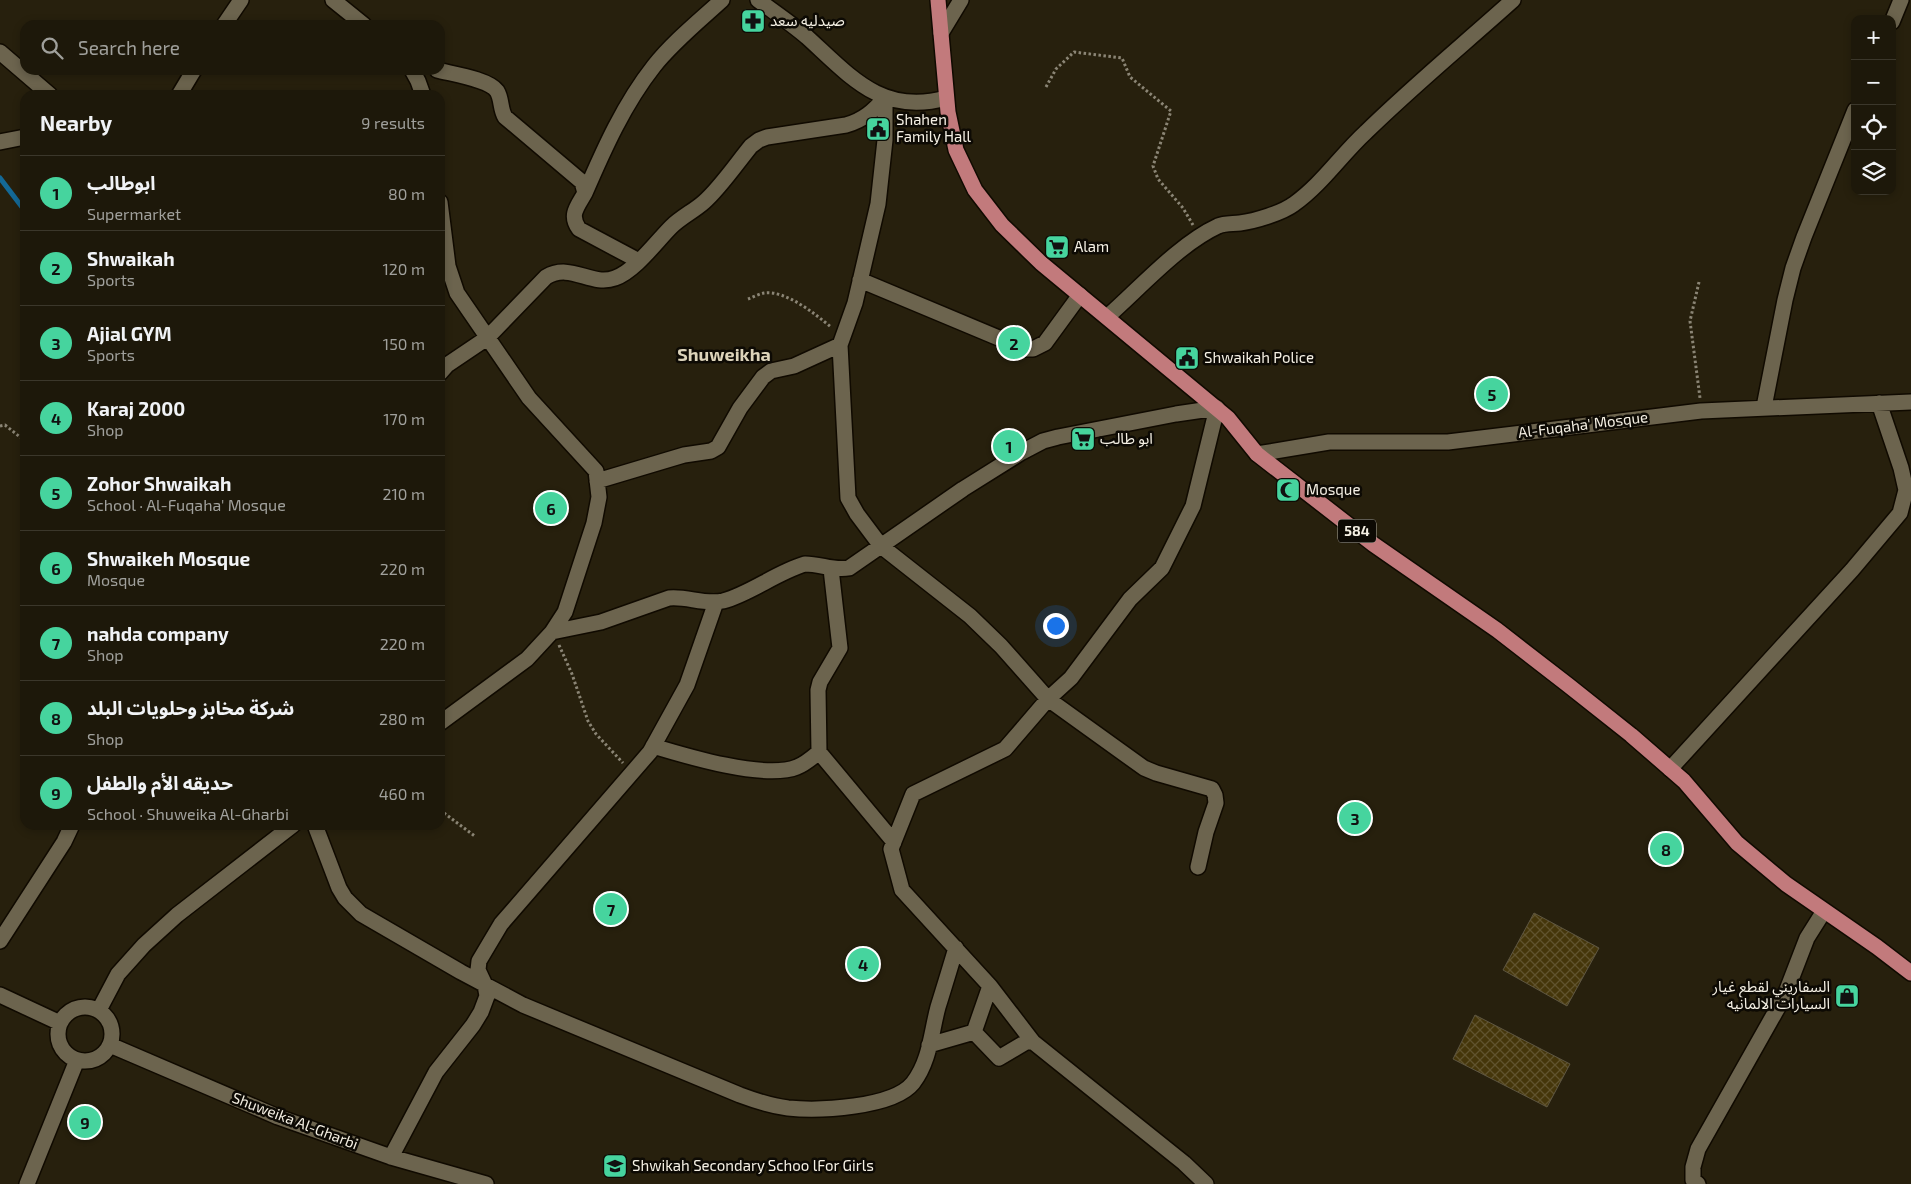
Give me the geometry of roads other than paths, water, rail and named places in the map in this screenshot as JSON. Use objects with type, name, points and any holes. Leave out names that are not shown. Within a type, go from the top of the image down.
[{"type":"main road","name":"584","points":[[938,0],[946,98],[956,150],[978,196],[996,218],[1041,263],[1217,408],[1228,418],[1257,454],[1374,544],[1513,642],[1631,735],[1684,781],[1737,843],[1786,884],[1911,973]]},
{"type":"street","points":[[227,20],[241,0]]},
{"type":"street","points":[[334,0],[358,20]]},
{"type":"street","points":[[639,261],[579,229],[574,222],[574,212],[585,193],[615,128],[641,83],[670,48],[722,0]]},
{"type":"street","points":[[758,0],[805,36],[860,84],[885,98],[910,103],[923,103],[946,98]]},
{"type":"street","points":[[940,33],[961,0]]},
{"type":"street","points":[[1107,317],[1199,236],[1220,224],[1243,223],[1292,206],[1311,190],[1378,121],[1513,0]]},
{"type":"street","points":[[1895,15],[1901,0]]},
{"type":"street","points":[[0,52],[20,69]]},
{"type":"street","points":[[445,72],[488,84],[496,89],[499,95],[501,111],[505,117],[582,182],[585,193]]},
{"type":"street","points":[[27,75],[44,90]]},
{"type":"street","points":[[182,90],[191,75]]},
{"type":"street","points":[[415,75],[421,90]]},
{"type":"street","points":[[445,367],[487,338],[546,277],[554,272],[565,271],[602,281],[621,276],[639,261],[673,225],[705,201],[751,146],[759,140],[858,121],[867,116],[885,98]]},
{"type":"street","points":[[885,98],[882,172],[872,236],[841,341],[848,498],[857,514],[881,546],[970,616],[1001,646],[1048,699],[1144,768],[1161,775],[1212,789],[1216,803],[1206,832],[1198,867]]},
{"type":"street","points":[[1764,407],[1793,268],[1851,120]]},
{"type":"street","points":[[0,142],[20,138]]},
{"type":"street","points":[[445,242],[448,266],[457,293],[529,398],[596,471],[599,497],[594,523],[565,612],[552,632],[527,659],[445,719]]},
{"type":"street","points":[[860,280],[1025,349],[1033,349],[1044,343],[1080,295]]},
{"type":"street","points":[[597,481],[684,455],[712,451],[718,447],[757,382],[771,372],[794,366],[841,341]]},
{"type":"street","name":"Al-Fuqaha' Mosque","points":[[1257,454],[1329,442],[1448,442],[1701,411],[1911,402]]},
{"type":"street","points":[[1670,769],[1852,570],[1900,513],[1906,490],[1901,468],[1879,403]]},
{"type":"street","points":[[552,632],[601,622],[669,598],[679,597],[705,602],[725,600],[805,564],[815,564],[831,569],[849,568],[963,489],[1022,452],[1044,441],[1176,414],[1217,408],[1193,506],[1162,568],[1130,598],[1071,678],[1048,699],[1004,749],[913,794],[891,849],[902,890],[990,986],[1033,1042],[1184,1163],[1206,1184]]},
{"type":"street","points":[[831,569],[840,648],[820,682],[818,690],[820,752],[894,842]]},
{"type":"street","points":[[391,1156],[436,1072],[481,1012],[487,996],[485,985],[478,970],[479,961],[501,924],[653,746],[687,685],[716,602]]},
{"type":"street","points":[[653,746],[692,758],[756,770],[772,771],[798,767],[820,752]]},
{"type":"street","points":[[0,941],[64,842],[70,830]]},
{"type":"street","points":[[99,1010],[118,974],[144,945],[177,915],[287,830]]},
{"type":"street","points":[[317,830],[339,888],[353,907],[361,914],[523,1005],[740,1095],[787,1108],[815,1109],[862,1104],[886,1099],[912,1084],[926,1059],[956,948]]},
{"type":"street","points":[[1698,1184],[1693,1180],[1693,1167],[1698,1149],[1785,995],[1807,938],[1824,911]]},
{"type":"street","points":[[974,1032],[990,986]]},
{"type":"street","points":[[0,995],[60,1023]]},
{"type":"street","points":[[80,1007],[90,1007],[99,1010],[106,1016],[112,1030],[110,1045],[103,1054],[94,1059],[77,1060],[68,1055],[59,1042],[58,1032],[60,1023],[65,1015],[73,1009],[80,1007]]},
{"type":"street","points":[[930,1045],[974,1032]]},
{"type":"street","points":[[974,1032],[999,1058],[1026,1042],[1033,1042]]},
{"type":"street","name":"Shuweika Al-Gharbi","points":[[110,1045],[278,1116],[391,1156],[486,1184]]},
{"type":"street","points":[[27,1184],[77,1060]]},
{"type":"waterway","points":[[0,178],[20,204]]},
{"type":"place","name":"صيدليه سعد","points":[[753,21]]},
{"type":"place","name":"Shahen Family Hall","points":[[878,129]]},
{"type":"place","name":"Alam","points":[[1057,247]]},
{"type":"place","name":"Shwaikah","points":[[1014,343]]},
{"type":"place","name":"Shwaikah Police","points":[[1187,358]]},
{"type":"place","name":"Zohor Shwaikah","points":[[1492,394]]},
{"type":"place","name":"ابو طالب","points":[[1083,439]]},
{"type":"place","name":"ابوطالب","points":[[1009,446]]},
{"type":"place","name":"Mosque","points":[[1288,490]]},
{"type":"place","name":"Shwaikeh Mosque","points":[[551,508]]},
{"type":"place","name":"Ajial GYM","points":[[1355,818]]},
{"type":"place","name":"شركة مخابز وحلويات البلد","points":[[1666,849]]},
{"type":"place","name":"nahda company","points":[[611,909]]},
{"type":"place","name":"Karaj 2000","points":[[863,964]]},
{"type":"place","name":"السفاريني لقطع غيار السيارات الالمانيه","points":[[1847,996]]},
{"type":"place","name":"حديقه الأم والطفل","points":[[85,1122]]},
{"type":"place","name":"Shwikah Secondary Schoo lFor Girls","points":[[615,1166]]},
{"type":"district","name":"Shuweikha","points":[[724,355]]}]
